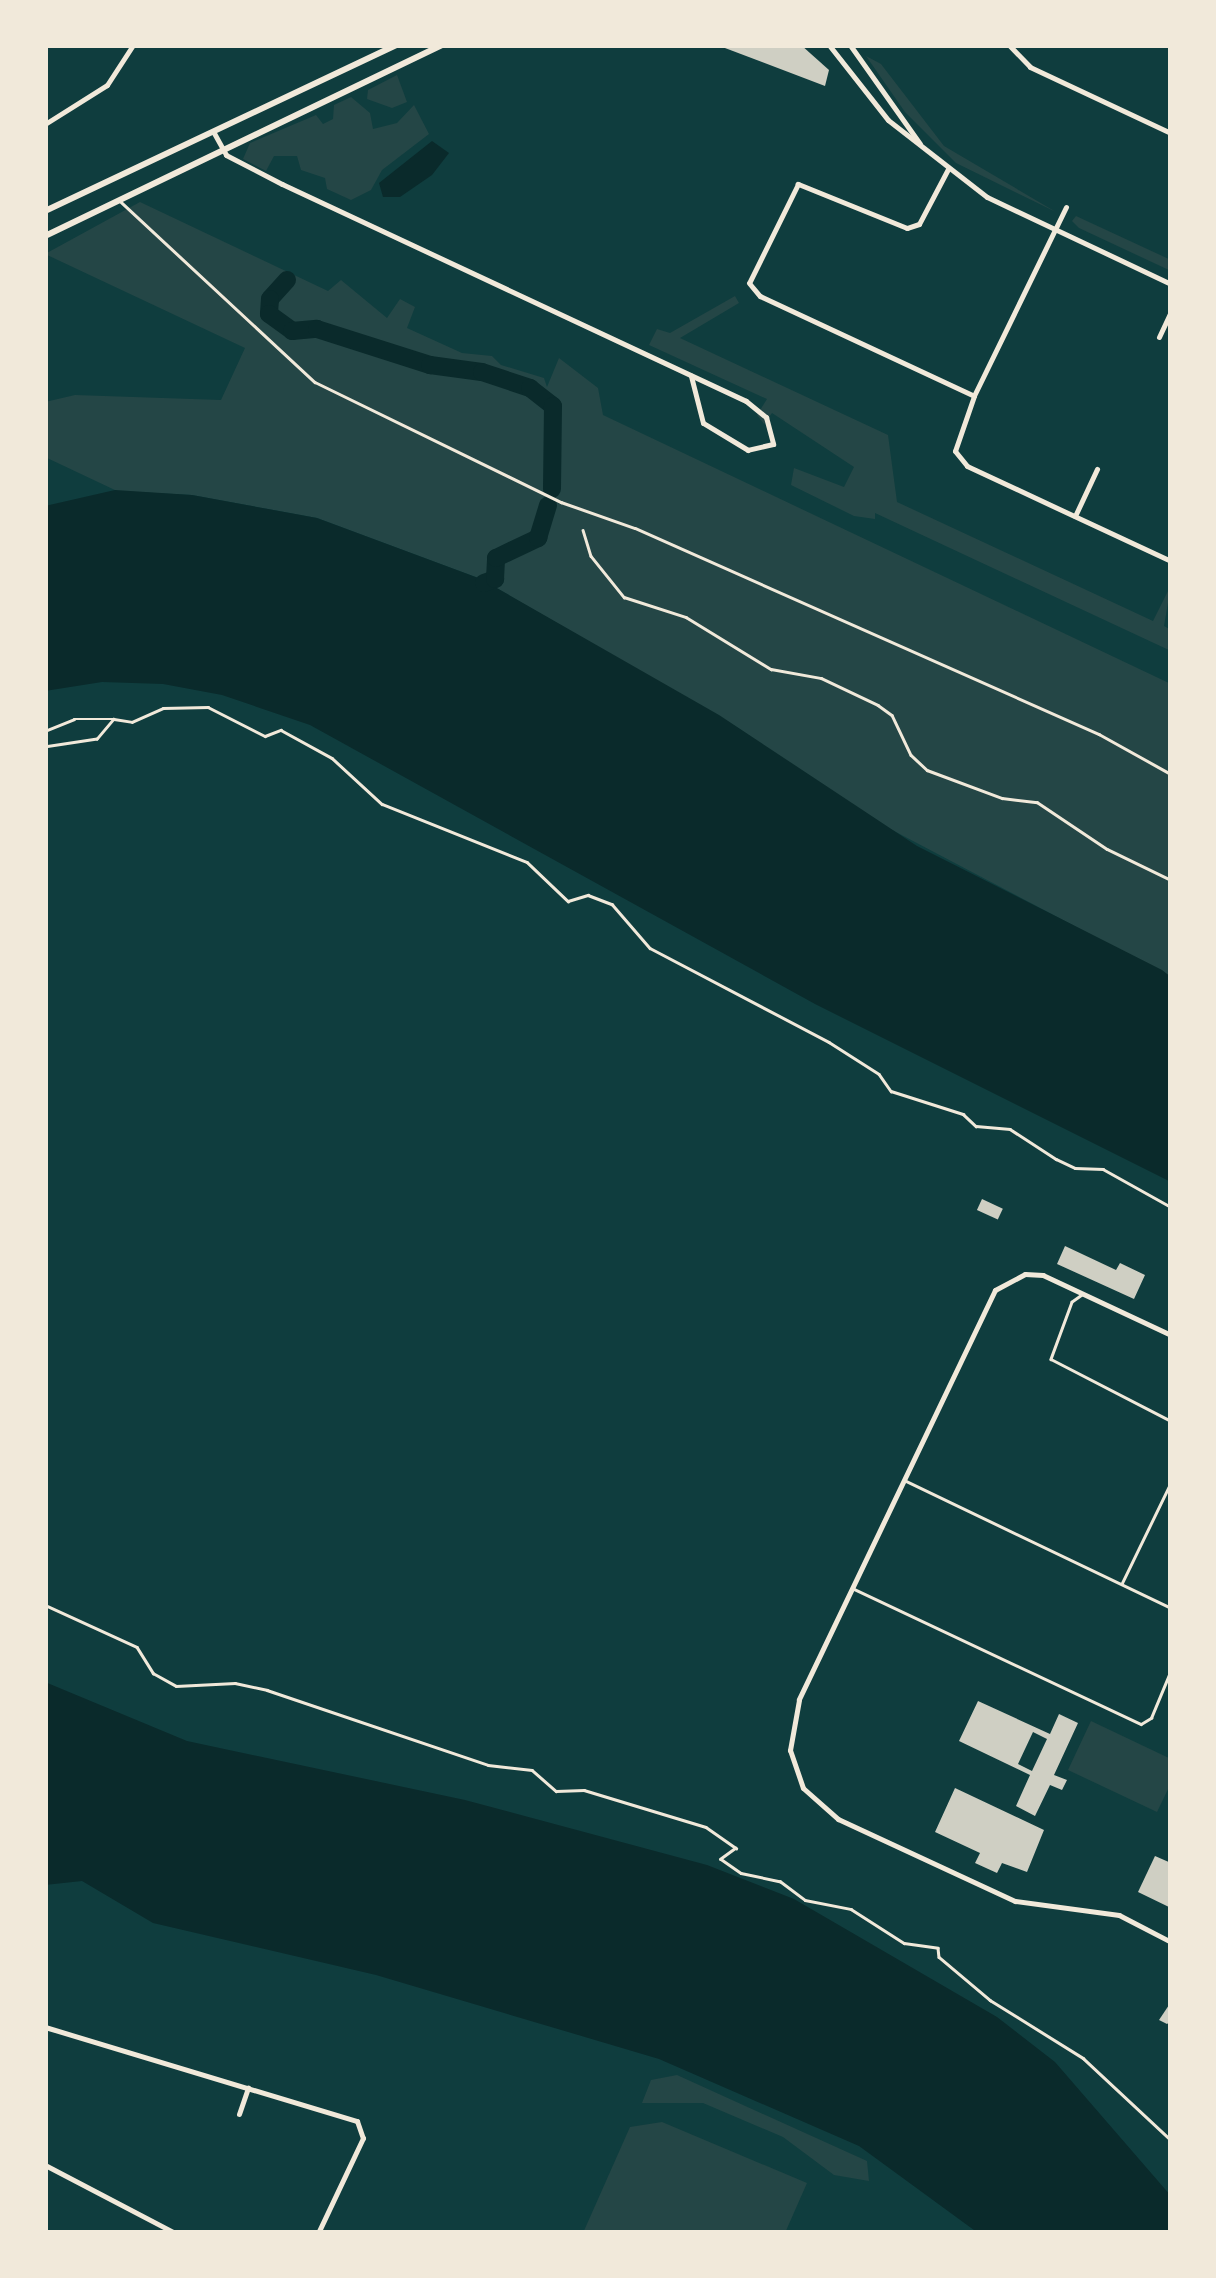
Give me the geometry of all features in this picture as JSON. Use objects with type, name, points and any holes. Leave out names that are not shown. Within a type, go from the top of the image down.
[{"type":"main road","points":[[45,212],[396,45]]},
{"type":"main road","points":[[45,236],[441,45]]},
{"type":"street","points":[[45,124],[107,84],[133,45]]},
{"type":"street","points":[[829,45],[888,120],[948,170],[1056,230],[1171,284]]},
{"type":"street","points":[[850,45],[924,151]]},
{"type":"street","points":[[1010,45],[1030,67],[1171,133]]},
{"type":"street","points":[[214,133],[222,149],[282,184],[691,376],[766,416],[773,444],[748,450],[704,423],[691,376]]},
{"type":"street","points":[[948,170],[918,224],[907,228],[798,184],[748,283],[760,296],[974,396]]},
{"type":"street","points":[[1066,207],[974,396],[957,443],[958,460],[1171,561]]},
{"type":"street","points":[[1159,337],[1171,311]]},
{"type":"street","points":[[1075,516],[1097,469]]},
{"type":"street","points":[[1171,1335],[1054,1278],[1024,1274],[1006,1281],[987,1302],[793,1716],[793,1768],[817,1805],[838,1819],[988,1890],[1038,1907],[1119,1914],[1171,1942]]},
{"type":"street","points":[[45,2027],[362,2126],[364,2138],[318,2233]]},
{"type":"street","points":[[240,2114],[248,2088]]},
{"type":"street","points":[[45,2165],[174,2233]]},
{"type":"lane","points":[[118,200],[314,382],[560,502],[635,528],[1064,718],[1171,774]]},
{"type":"lane","points":[[1084,1294],[1072,1302],[1051,1359],[1171,1421]]},
{"type":"lane","points":[[904,1479],[1171,1608]]},
{"type":"lane","points":[[1122,1584],[1171,1482]]},
{"type":"lane","points":[[852,1588],[1141,1724],[1151,1718],[1171,1670]]},
{"type":"path","points":[[582,530],[591,556],[624,597],[686,617],[771,669],[820,678],[878,705],[892,715],[912,755],[927,770],[1002,798],[1037,802],[1106,850],[1171,880]]},
{"type":"path","points":[[45,731],[74,719],[132,722],[163,708],[208,707],[265,736],[281,730],[332,758],[382,804],[438,821],[527,862],[568,901],[588,895],[612,904],[650,948],[829,1042],[878,1074],[891,1090],[963,1114],[976,1126],[1010,1129],[1056,1160],[1103,1169],[1171,1207]]},
{"type":"path","points":[[45,747],[97,739],[114,719]]},
{"type":"path","points":[[45,1605],[137,1647],[153,1673],[176,1686],[234,1684],[267,1690],[488,1765],[532,1770],[556,1791],[584,1790],[706,1827],[736,1848],[721,1860],[741,1874],[780,1881],[806,1900],[851,1909],[904,1942],[938,1948],[939,1957],[990,2000],[1083,2058],[1171,2140]]},
{"type":"shaded area","points":[[866,56],[881,64],[944,146],[1056,212],[956,163],[905,112]]},
{"type":"shaded area","points":[[397,75],[407,102],[392,108],[367,99],[368,90]]},
{"type":"shaded area","points":[[351,97],[370,113],[373,129],[397,123],[414,105],[429,134],[382,170],[371,190],[351,200],[327,189],[325,178],[301,170],[297,156],[274,156],[266,171],[243,159],[250,143],[316,115],[323,124],[333,119],[334,105]]},
{"type":"shaded area","points":[[432,141],[449,153],[432,175],[400,197],[383,197],[379,183]]},
{"type":"shaded area","points":[[140,202],[328,291],[341,280],[387,318],[400,299],[415,307],[407,328],[462,353],[492,356],[501,365],[544,378],[547,387],[559,358],[598,388],[603,415],[1171,684],[1171,977],[856,811],[738,728],[481,579],[317,518],[192,495],[117,491],[45,457],[45,402],[75,395],[221,400],[245,348],[45,254]]},
{"type":"shaded area","points":[[1076,216],[1171,260],[1171,271],[1079,228],[1072,221]]},
{"type":"shaded area","points":[[735,296],[739,303],[680,338],[888,435],[897,502],[1153,621],[1171,585],[1164,626],[1171,630],[1171,651],[875,513],[875,519],[854,516],[791,485],[794,468],[844,487],[854,467],[772,413],[764,424],[757,415],[767,399],[649,345],[657,329],[670,333]]},
{"type":"shaded area","points":[[115,490],[192,495],[317,518],[481,579],[719,715],[917,846],[1162,970],[1171,977],[1171,1182],[815,1004],[310,725],[222,695],[163,684],[102,682],[45,691],[45,506]]},
{"type":"shaded area","points":[[45,1682],[187,1741],[465,1800],[707,1865],[794,1899],[997,2017],[1055,2062],[1171,2196],[1171,2233],[978,2233],[859,2146],[659,2059],[376,1975],[153,1923],[82,1881],[45,1885]]},
{"type":"shaded area","points":[[1091,1721],[1171,1759],[1171,1783],[1157,1812],[1068,1770]]},
{"type":"shaded area","points":[[677,2075],[867,2161],[869,2181],[834,2175],[783,2137],[703,2103],[642,2103],[651,2080]]},
{"type":"shaded area","points":[[662,2122],[807,2183],[785,2233],[583,2233],[630,2127]]},
{"type":"building","points":[[717,45],[801,45],[829,70],[825,86]]},
{"type":"building","points":[[982,1199],[1003,1209],[998,1220],[977,1210]]},
{"type":"building","points":[[1065,1246],[1116,1270],[1120,1263],[1145,1275],[1134,1299],[1057,1264]]},
{"type":"building","points":[[978,1701],[1050,1734],[1059,1714],[1078,1723],[1054,1775],[1067,1780],[1062,1790],[1050,1785],[1035,1816],[1016,1806],[1030,1775],[959,1741]],"holes":[[[1033,1732],[1047,1739],[1032,1771],[1018,1764]]]},
{"type":"building","points":[[955,1788],[1044,1830],[1027,1872],[1002,1863],[997,1873],[975,1863],[980,1853],[935,1832]]},
{"type":"building","points":[[1155,1856],[1171,1863],[1171,1908],[1138,1892]]},
{"type":"building","points":[[1171,2002],[1171,2021],[1167,2024],[1159,2020]]},
{"type":"waterway","points":[[287,280],[270,299],[269,314],[292,331],[317,329],[430,365],[482,372],[530,388],[553,406],[552,489]]},
{"type":"waterway","points":[[484,583],[495,579],[496,558],[538,538],[548,505]]}]
